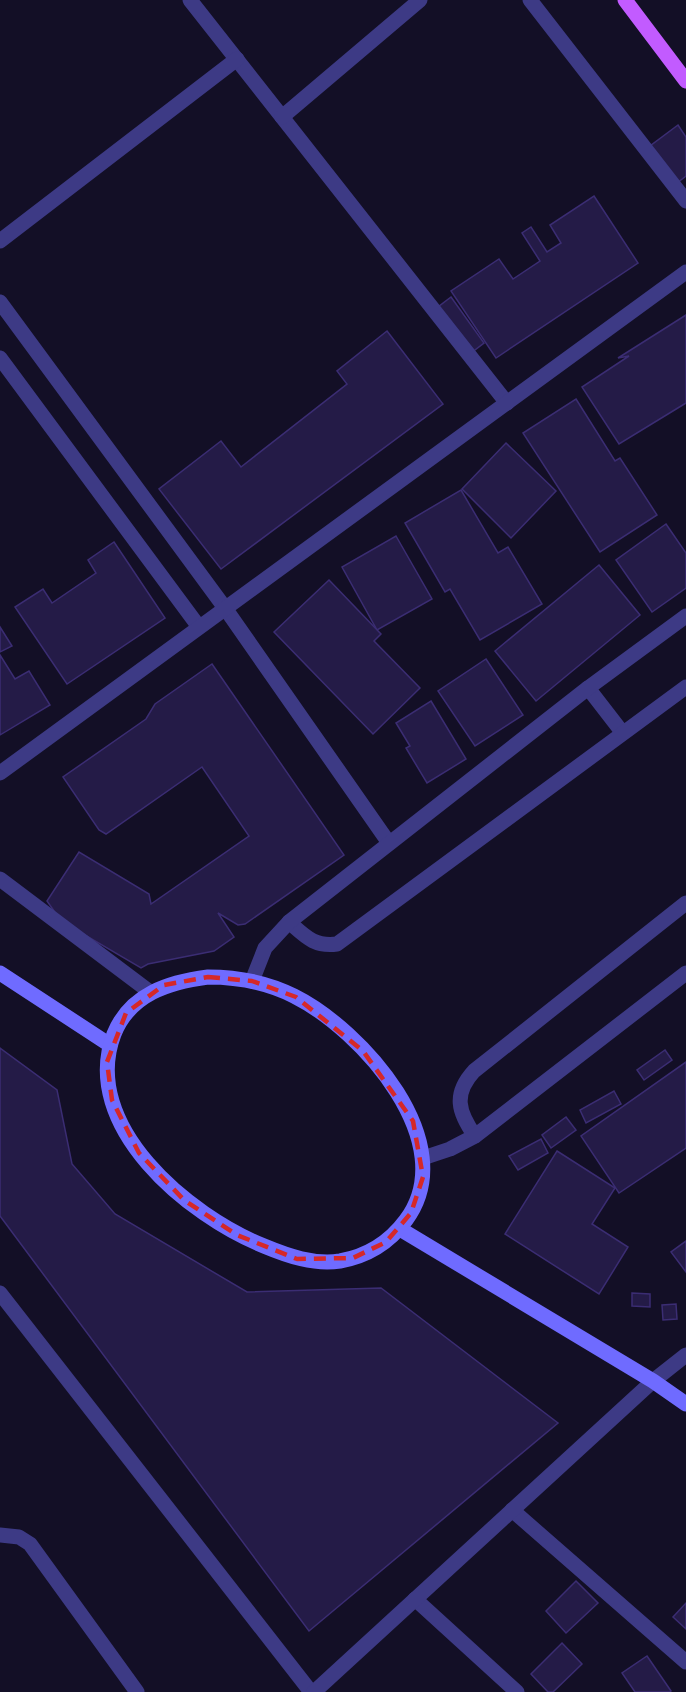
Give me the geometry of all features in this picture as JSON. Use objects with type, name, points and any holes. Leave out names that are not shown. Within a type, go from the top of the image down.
[{"type":"main road","points":[[625,0],[686,81]]},
{"type":"street","points":[[190,0],[507,403]]},
{"type":"street","points":[[282,117],[420,0]]},
{"type":"street","points":[[530,0],[686,201]]},
{"type":"street","points":[[0,242],[237,59]]},
{"type":"street","points":[[0,773],[686,272]]},
{"type":"street","points":[[0,302],[225,608],[389,843]]},
{"type":"street","points":[[0,358],[199,627]]},
{"type":"street","points":[[252,981],[266,948],[289,922],[588,688],[686,616]]},
{"type":"street","points":[[289,922],[312,942],[324,946],[336,944],[686,687]]},
{"type":"street","points":[[588,688],[622,732]]},
{"type":"street","points":[[0,879],[150,992]]},
{"type":"street","points":[[476,1136],[466,1123],[460,1099],[464,1082],[474,1071],[686,903]]},
{"type":"street","points":[[0,973],[110,1045]]},
{"type":"street","points":[[423,1158],[450,1149],[476,1136],[686,974]]},
{"type":"street","points":[[208,977],[252,981],[296,997],[331,1022],[363,1051],[391,1084],[413,1121],[423,1158],[419,1196],[400,1229],[386,1242],[362,1255],[334,1262],[297,1259],[237,1235],[209,1220],[184,1200],[139,1153],[112,1100],[107,1080],[110,1045],[126,1013],[150,992],[164,985],[208,977]]},
{"type":"street","points":[[400,1229],[653,1381],[686,1404]]},
{"type":"street","points":[[0,1293],[313,1692],[653,1381],[686,1355]]},
{"type":"street","points":[[512,1510],[686,1662]]},
{"type":"street","points":[[0,1535],[8,1533],[30,1544],[137,1692]]},
{"type":"street","points":[[415,1599],[517,1692]]},
{"type":"highlighted area","points":[[208,977],[252,981],[296,997],[363,1051],[413,1121],[423,1177],[411,1213],[386,1242],[353,1258],[297,1259],[237,1235],[184,1200],[139,1153],[112,1100],[107,1062],[126,1013],[164,985]]},
{"type":"building","points":[[678,125],[686,137],[686,176],[677,183],[650,146]]},
{"type":"building","points":[[594,196],[638,263],[496,358],[451,291],[499,259],[513,279],[540,261],[522,233],[531,227],[547,252],[561,243],[550,225]]},
{"type":"building","points":[[451,297],[484,343],[471,353],[438,307]]},
{"type":"building","points":[[686,315],[686,403],[619,444],[582,387],[629,356],[618,358]]},
{"type":"building","points":[[387,331],[443,404],[221,569],[159,489],[221,441],[241,467],[347,384],[337,371]]},
{"type":"building","points":[[576,399],[615,461],[620,458],[657,515],[600,552],[523,433]]},
{"type":"building","points":[[506,443],[556,491],[511,538],[462,489]]},
{"type":"building","points":[[461,490],[498,553],[508,547],[542,604],[480,640],[450,589],[445,592],[405,523]]},
{"type":"building","points":[[666,524],[686,553],[686,588],[652,612],[616,560]]},
{"type":"building","points":[[396,536],[432,599],[377,630],[342,567]]},
{"type":"building","points":[[114,542],[165,618],[67,684],[15,607],[43,589],[52,603],[96,573],[88,560]]},
{"type":"building","points":[[599,565],[640,615],[536,701],[495,651]]},
{"type":"building","points":[[329,580],[381,634],[374,641],[420,688],[373,734],[274,632]]},
{"type":"building","points":[[0,627],[12,646],[0,652]]},
{"type":"building","points":[[0,655],[15,679],[29,671],[50,705],[0,735]]},
{"type":"building","points":[[486,659],[523,715],[475,746],[438,691]]},
{"type":"building","points":[[212,664],[344,855],[245,924],[238,925],[218,913],[234,937],[214,951],[148,964],[141,968],[61,921],[47,901],[79,852],[149,894],[151,904],[249,836],[202,767],[106,834],[99,830],[63,777],[146,719],[155,704]]},
{"type":"building","points":[[431,701],[466,759],[427,783],[406,748],[410,746],[396,723]]},
{"type":"building","points":[[0,1048],[57,1090],[72,1164],[115,1214],[247,1292],[381,1288],[558,1423],[309,1631],[0,1216]]},
{"type":"building","points":[[665,1050],[672,1060],[644,1080],[637,1070]]},
{"type":"building","points":[[686,1062],[686,1148],[619,1193],[581,1136]]},
{"type":"building","points":[[614,1091],[621,1104],[586,1123],[580,1110]]},
{"type":"building","points":[[566,1117],[576,1130],[551,1148],[542,1135]]},
{"type":"building","points":[[541,1139],[548,1153],[518,1170],[509,1156]]},
{"type":"building","points":[[557,1151],[615,1188],[592,1224],[628,1247],[599,1294],[505,1234]]},
{"type":"building","points":[[686,1241],[686,1272],[671,1252]]},
{"type":"building","points":[[632,1293],[650,1294],[650,1307],[632,1306]]},
{"type":"building","points":[[676,1304],[677,1319],[663,1320],[662,1305]]},
{"type":"building","points":[[576,1581],[598,1603],[566,1633],[546,1611]]},
{"type":"building","points":[[686,1603],[686,1629],[673,1617]]},
{"type":"building","points":[[562,1643],[582,1664],[553,1692],[548,1692],[531,1674]]},
{"type":"building","points":[[647,1656],[670,1692],[635,1692],[622,1673]]}]
